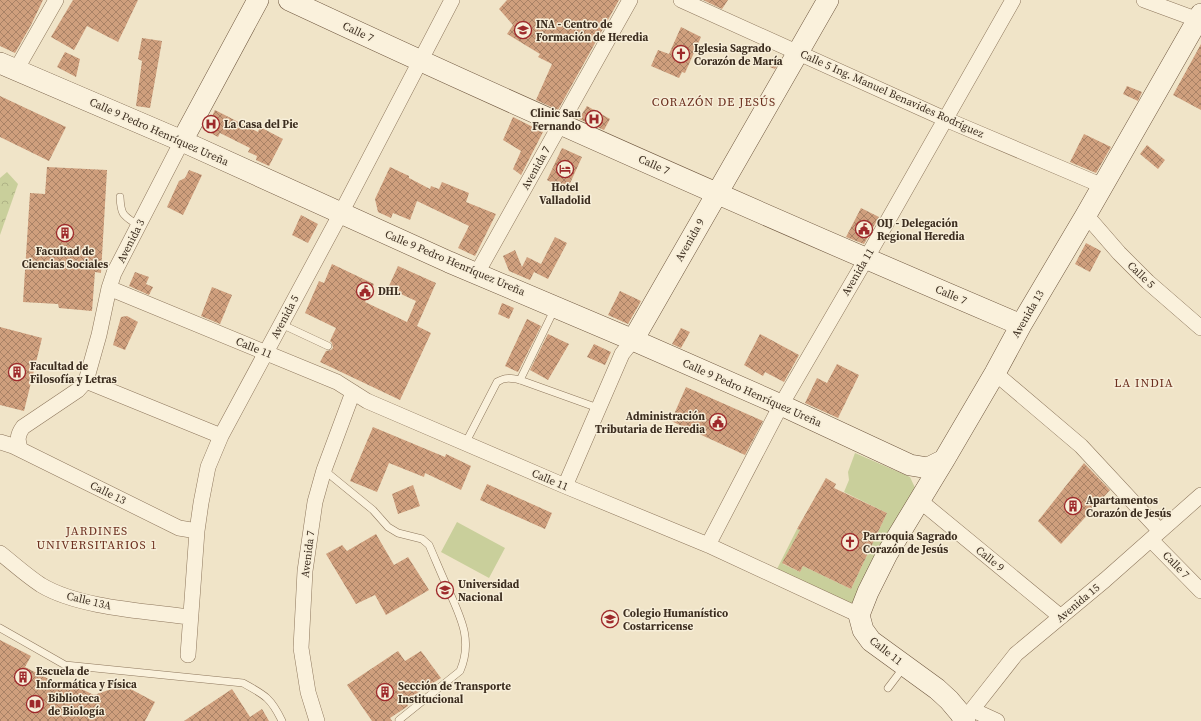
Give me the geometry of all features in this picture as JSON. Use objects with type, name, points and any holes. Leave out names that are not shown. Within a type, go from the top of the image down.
[{"type":"main road","name":"Avenida 3","points":[[182,142],[258,0]]},
{"type":"main road","name":"Calle 7","points":[[289,0],[419,61],[560,124],[866,259],[1021,324]]},
{"type":"main road","name":"Avenida 9","points":[[633,340],[828,0]]},
{"type":"main road","name":"Avenida 13","points":[[859,615],[868,592],[887,554],[995,373],[1021,324],[1200,19]]},
{"type":"main road","name":"Calle 9 Pedro Henríquez Ureña","points":[[8,66],[477,273],[633,340],[910,465],[928,468],[944,460]]},
{"type":"main road","points":[[910,465],[919,477],[922,486],[919,500]]},
{"type":"main road","name":"Calle 11","points":[[859,615],[863,630],[871,641],[945,696],[966,716]]},
{"type":"street","points":[[8,66],[56,0]]},
{"type":"street","name":"Avenida 5","points":[[188,655],[197,531],[208,467],[221,436],[341,213],[452,0]]},
{"type":"street","name":"Avenida 7","points":[[477,273],[630,0]]},
{"type":"street","name":"Calle 5 Ing. Manuel Benavides Rodríguez","points":[[681,0],[945,119],[1103,186]]},
{"type":"street","name":"Avenida 11","points":[[708,546],[781,406],[1013,0]]},
{"type":"street","points":[[1144,0],[1200,19]]},
{"type":"street","name":"Avenida 3","points":[[86,381],[114,273],[182,142]]},
{"type":"street","name":"Calle 5","points":[[1086,215],[1119,253],[1148,282],[1201,328]]},
{"type":"street","name":"Calle 11","points":[[109,288],[337,382],[367,401],[465,444],[708,546],[859,615]]},
{"type":"street","name":"Avenida 9","points":[[564,486],[622,354],[633,340]]},
{"type":"street","name":"Calle 7","points":[[995,373],[1081,446],[1201,591]]},
{"type":"street","points":[[21,450],[18,438],[19,432],[23,427],[78,390],[86,381],[221,436]]},
{"type":"street","name":"Avenida 7","points":[[317,721],[308,692],[301,648],[305,571],[315,502],[324,470],[353,392]]},
{"type":"street","points":[[0,442],[21,450]]},
{"type":"street","name":"Calle 13","points":[[21,450],[179,528],[197,531]]},
{"type":"street","name":"Avenida 15","points":[[966,716],[1016,654],[1061,617],[1201,495]]},
{"type":"street","name":"Calle 9","points":[[919,500],[1061,617]]},
{"type":"street","name":"Calle 13A","points":[[0,553],[41,585],[54,592],[104,606],[190,617]]},
{"type":"street","name":"Calle 11","points":[[966,716],[997,721]]},
{"type":"lane","points":[[120,197],[120,209],[122,214],[139,226]]},
{"type":"lane","points":[[520,380],[556,306]]},
{"type":"lane","points":[[281,324],[328,346]]},
{"type":"lane","points":[[465,444],[498,382],[502,379],[508,378],[520,380],[598,408]]},
{"type":"lane","points":[[324,470],[373,510],[388,527],[398,532],[422,539],[429,545],[463,624],[466,640],[466,652],[465,661],[460,671],[399,720],[400,721]]},
{"type":"lane","points":[[0,628],[65,665],[243,683],[263,694],[274,706],[282,721]]},
{"type":"lane","points":[[888,688],[905,665]]},
{"type":"green space","points":[[7,172],[18,184],[0,235],[0,178]]},
{"type":"green space","points":[[855,453],[910,477],[916,490],[854,609],[776,571],[797,529],[800,530],[783,564],[800,572],[803,566],[851,589],[887,513],[844,492],[849,480],[848,472]]},
{"type":"green space","points":[[457,522],[505,548],[489,578],[441,552]]},
{"type":"building","points":[[0,0],[43,0],[15,53],[0,46]]},
{"type":"building","points":[[73,0],[138,0],[118,42],[87,26],[74,50],[51,37]]},
{"type":"building","points":[[507,0],[619,0],[558,110],[536,100],[552,64],[538,57],[540,54],[507,34],[513,25],[499,9]]},
{"type":"building","points":[[703,0],[728,0],[722,9]]},
{"type":"building","name":"Iglesia Sagrado Corazón de María","points":[[681,27],[701,37],[685,73],[682,72],[679,78],[651,66],[658,50],[669,54]]},
{"type":"building","points":[[142,38],[162,41],[150,108],[136,106],[142,61],[138,59]]},
{"type":"building","points":[[1201,44],[1201,110],[1173,95]]},
{"type":"building","points":[[65,52],[80,59],[76,77],[57,67]]},
{"type":"building","points":[[774,57],[781,59],[775,69],[770,67]]},
{"type":"building","points":[[1127,86],[1142,92],[1138,101],[1123,94]]},
{"type":"building","points":[[0,96],[66,127],[49,161],[0,137]]},
{"type":"building","name":"Clinic San Fernando","points":[[587,106],[610,119],[604,130],[579,119]]},
{"type":"building","points":[[215,110],[258,132],[260,127],[283,139],[269,166],[256,160],[257,156],[248,152],[250,148],[220,133],[218,137],[205,130]]},
{"type":"building","points":[[513,117],[543,132],[521,175],[513,169],[521,151],[503,140]]},
{"type":"building","points":[[1084,134],[1111,147],[1096,173],[1070,162]]},
{"type":"building","points":[[1147,145],[1165,160],[1158,169],[1140,154]]},
{"type":"building","name":"Hotel Valladolid","points":[[562,148],[582,157],[567,190],[547,180]]},
{"type":"building","name":"Facultad de Ciencias Sociales","points":[[47,167],[107,170],[101,273],[95,272],[92,311],[59,308],[58,304],[23,302],[30,193],[45,194]]},
{"type":"building","points":[[390,167],[409,176],[409,178],[430,189],[431,186],[439,189],[442,182],[469,193],[466,202],[496,214],[475,256],[458,248],[469,226],[417,201],[410,220],[393,213],[391,218],[378,212],[375,199]]},
{"type":"building","points":[[189,170],[202,175],[183,215],[167,207],[179,181],[185,178]]},
{"type":"building","name":"OIJ - Delegación Regional Heredia","points":[[861,208],[879,217],[864,244],[846,237]]},
{"type":"building","points":[[301,215],[318,224],[308,243],[292,235]]},
{"type":"building","points":[[555,237],[567,243],[548,279],[534,272],[530,280],[509,271],[503,256],[515,250],[522,267],[527,257],[541,264]]},
{"type":"building","points":[[1086,243],[1101,251],[1090,272],[1075,264]]},
{"type":"building","points":[[332,264],[374,284],[365,302],[407,322],[416,301],[388,288],[398,266],[436,283],[417,326],[431,333],[400,400],[320,362],[326,351],[333,348],[330,341],[336,328],[305,313],[319,281],[324,283]]},
{"type":"building","points":[[135,272],[149,277],[146,284],[153,287],[149,295],[129,286]]},
{"type":"building","points":[[212,287],[232,295],[220,324],[201,316]]},
{"type":"building","points":[[620,291],[641,301],[628,324],[608,315]]},
{"type":"building","points":[[502,303],[514,308],[509,319],[498,314]]},
{"type":"building","points":[[127,316],[138,322],[125,350],[113,345],[121,317]]},
{"type":"building","points":[[527,319],[541,326],[518,372],[505,366]]},
{"type":"building","name":"Facultad de Filosofía y Letras","points":[[0,327],[42,338],[24,411],[0,405]]},
{"type":"building","points":[[681,328],[690,332],[681,348],[672,344]]},
{"type":"building","points":[[548,334],[569,344],[548,380],[530,370]]},
{"type":"building","points":[[760,334],[799,355],[784,382],[765,372],[763,376],[744,365]]},
{"type":"building","points":[[594,344],[611,352],[605,365],[587,357]]},
{"type":"building","points":[[837,364],[859,375],[838,418],[805,403],[817,378],[827,383]]},
{"type":"building","name":"Administración Tributaria de Heredia","points":[[686,387],[763,421],[745,455],[671,421]]},
{"type":"building","points":[[373,427],[445,457],[446,454],[471,466],[461,490],[425,473],[424,477],[389,463],[377,492],[350,481]]},
{"type":"building","name":"Apartamentos Corazón de Jesús","points":[[1084,463],[1110,490],[1061,544],[1038,521]]},
{"type":"building","points":[[826,478],[836,484],[834,488],[887,513],[851,589],[803,566],[800,572],[782,563],[800,530],[797,529]]},
{"type":"building","points":[[487,484],[552,513],[545,529],[480,500]]},
{"type":"building","points":[[413,485],[420,506],[398,514],[392,494]]},
{"type":"building","points":[[376,534],[394,565],[408,557],[429,590],[386,615],[375,595],[356,604],[326,554],[342,545],[347,551]]},
{"type":"building","points":[[0,640],[31,656],[25,667],[70,690],[73,685],[94,695],[123,685],[155,702],[145,721],[0,721]]},
{"type":"building","name":"Sección de Transporte Institucional","points":[[398,651],[405,661],[421,651],[441,678],[406,700],[408,706],[390,718],[392,721],[372,721],[347,685]]},
{"type":"building","points":[[232,689],[250,717],[262,709],[269,721],[184,721]]},
{"type":"place","name":"INA - Centro de Formación de Heredia","points":[[523,30]]},
{"type":"place","name":"Iglesia Sagrado Corazón de María","points":[[681,54]]},
{"type":"place","name":"Clinic San Fernando","points":[[594,119]]},
{"type":"place","name":"La Casa del Pie","points":[[211,124]]},
{"type":"place","name":"Hotel Valladolid","points":[[565,169]]},
{"type":"place","name":"OIJ - Delegación Regional Heredia","points":[[864,229]]},
{"type":"place","name":"Facultad de Ciencias Sociales","points":[[65,233]]},
{"type":"place","name":"DHL","points":[[365,291]]},
{"type":"place","name":"Facultad de Filosofía y Letras","points":[[17,372]]},
{"type":"place","name":"Administración Tributaria de Heredia","points":[[718,422]]},
{"type":"place","name":"Apartamentos Corazón de Jesús","points":[[1073,506]]},
{"type":"place","name":"Parroquia Sagrado Corazón de Jesús","points":[[850,542]]},
{"type":"place","name":"Universidad Nacional","points":[[445,590]]},
{"type":"place","name":"Colegio Humanístico Costarricense","points":[[610,619]]},
{"type":"place","name":"Escuela de Informática y Física","points":[[23,677]]},
{"type":"place","name":"Sección de Transporte Institucional","points":[[385,692]]},
{"type":"place","name":"Biblioteca de Biología","points":[[35,704]]},
{"type":"district","name":"CORAZÓN DE JESÚS","points":[[714,102]]},
{"type":"district","name":"LA INDIA","points":[[1144,383]]},
{"type":"district","name":"JARDINES UNIVERSITARIOS 1","points":[[97,538]]}]
